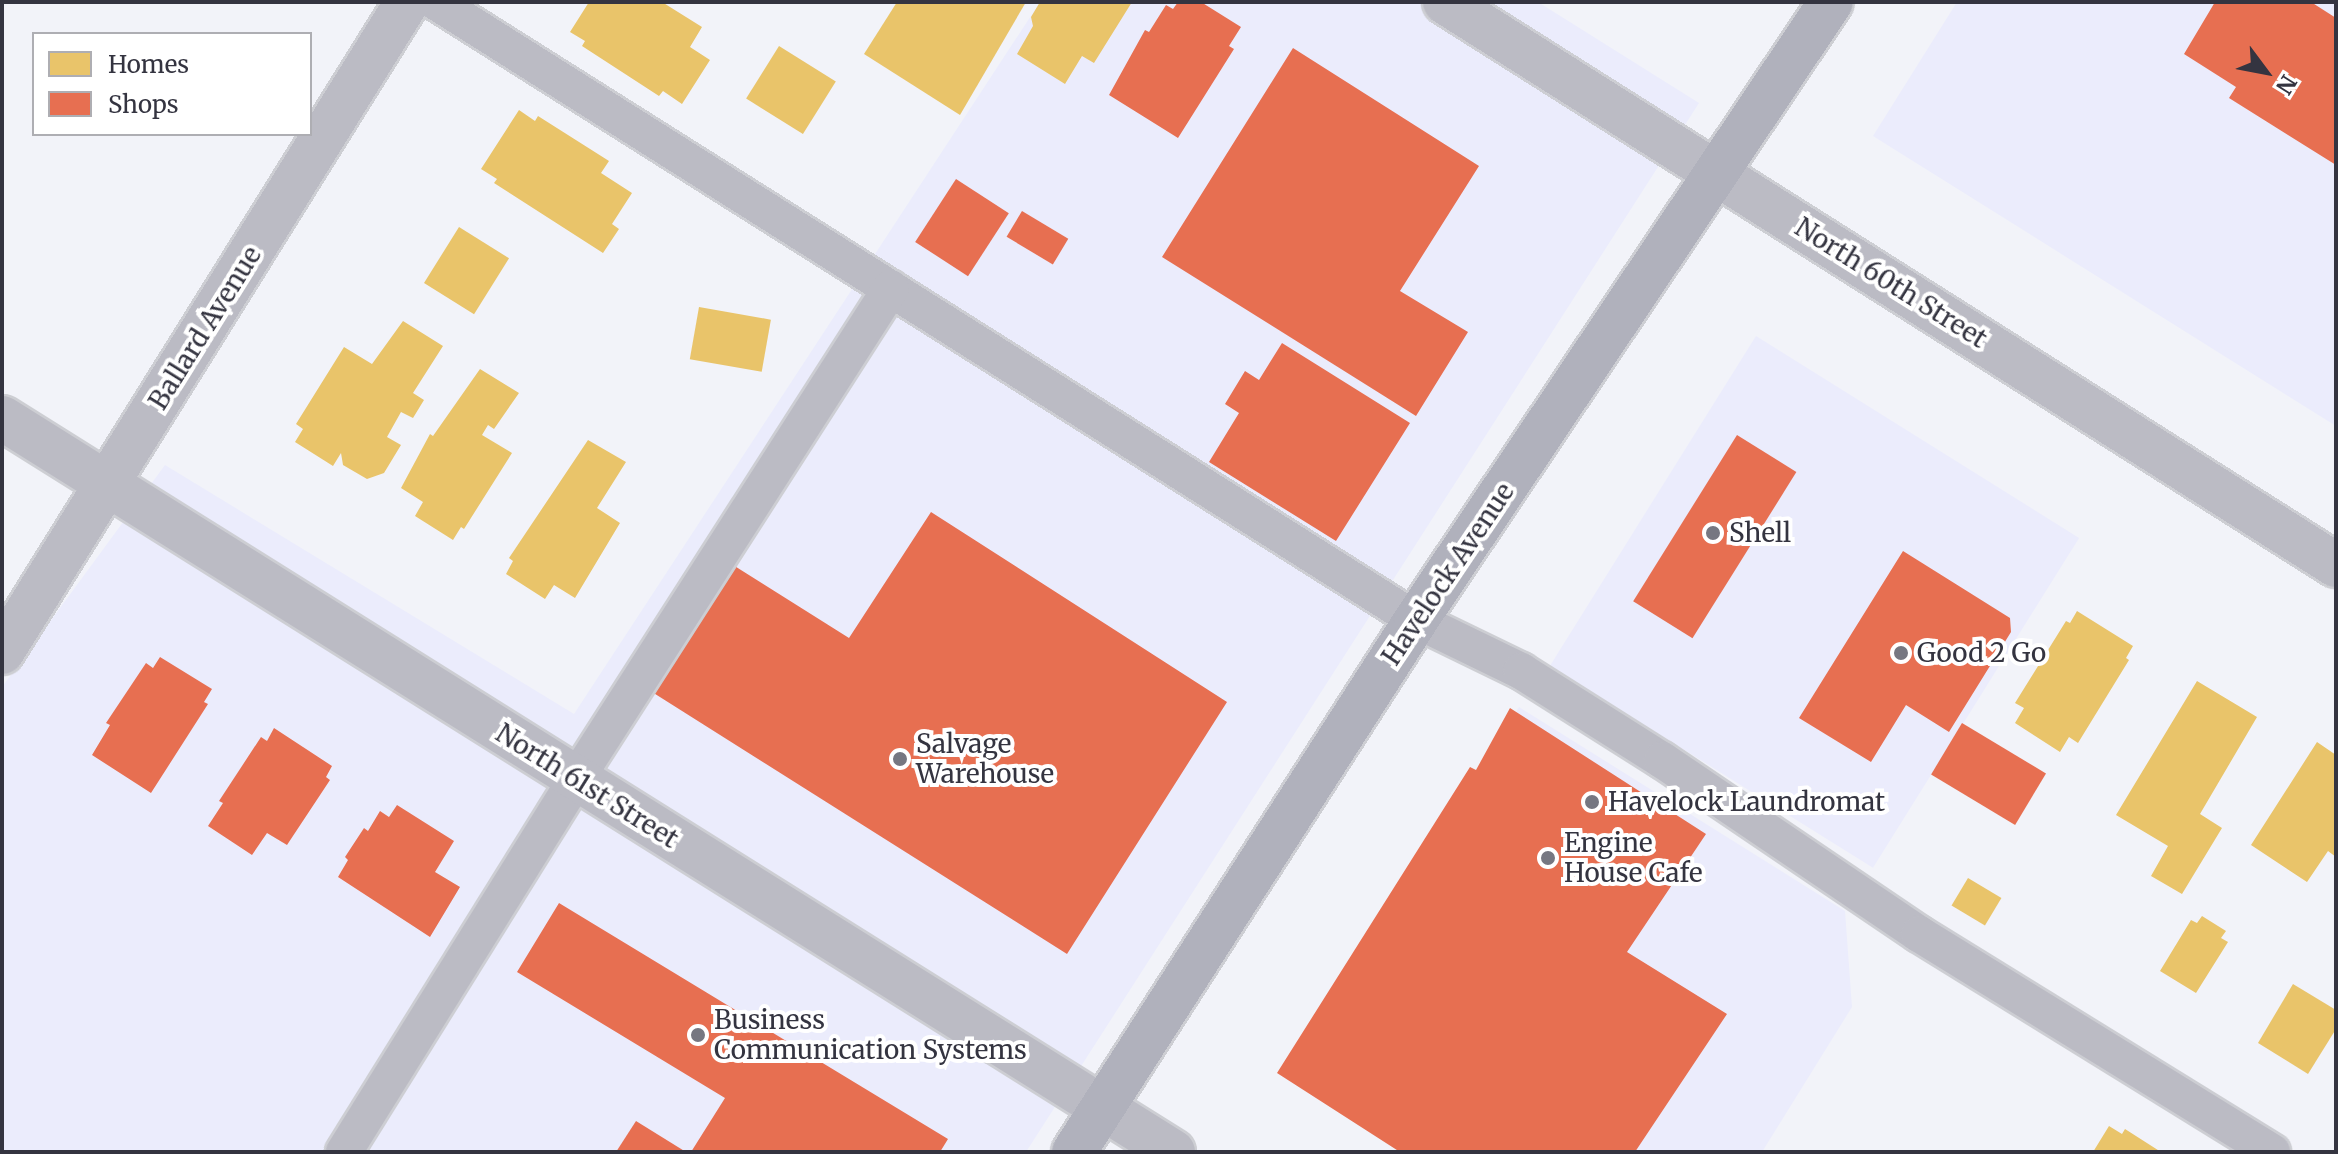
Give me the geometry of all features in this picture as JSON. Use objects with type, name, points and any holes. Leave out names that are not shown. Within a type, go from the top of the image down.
[{"type":"main road","name":"Havelock Avenue","points":[[1074,1152],[1416,620],[1831,2]]},
{"type":"street","name":"Ballard Avenue","points":[[2,652],[407,2]]},
{"type":"street","name":"North 60th Street","points":[[1445,2],[2336,565]]},
{"type":"street","name":"North 61st Street","points":[[2,418],[1173,1152]]},
{"type":"lane","points":[[436,2],[1416,620],[1521,671],[1662,760],[1919,934],[2272,1152]]},
{"type":"lane","points":[[344,1152],[576,779],[891,288]]},
{"type":"shaded area","points":[[1040,2],[1538,2],[1699,103],[1026,1152],[2,1152],[2,687],[165,465],[574,714]]},
{"type":"shaded area","points":[[1957,2],[2336,2],[2336,426],[1873,136]]},
{"type":"shaded area","points":[[1756,336],[2079,538],[1873,868],[1550,666]]},
{"type":"shaded area","points":[[1519,707],[1845,911],[1852,1007],[1762,1152],[1417,1152],[1290,1073]]},
{"type":"building: Homes","points":[[589,2],[662,2],[702,27],[690,47],[710,60],[682,104],[663,91],[659,96],[582,46],[585,41],[570,32]]},
{"type":"building: Homes","points":[[897,2],[1026,2],[960,115],[864,54]]},
{"type":"building: Homes","points":[[1040,2],[1132,2],[1094,63],[1082,56],[1065,84],[1017,54],[1033,26],[1031,17]]},
{"type":"building: Homes","points":[[779,46],[836,82],[803,134],[746,99]]},
{"type":"building: Homes","points":[[519,110],[535,121],[538,116],[609,161],[601,173],[632,193],[612,224],[619,229],[603,253],[494,183],[497,179],[481,169]]},
{"type":"building: Homes","points":[[459,227],[509,258],[474,314],[424,283]]},
{"type":"building: Homes","points":[[699,307],[771,320],[762,372],[690,359]]},
{"type":"building: Homes","points":[[403,321],[443,346],[413,393],[424,400],[413,418],[401,412],[387,437],[401,445],[384,473],[367,479],[343,465],[341,453],[333,466],[295,442],[303,429],[296,424],[344,347],[372,364]]},
{"type":"building: Homes","points":[[480,369],[519,393],[494,429],[488,425],[482,435],[512,453],[464,529],[461,527],[453,540],[415,516],[423,502],[401,488],[430,434],[433,436]]},
{"type":"building: Homes","points":[[588,440],[626,462],[597,508],[620,523],[575,598],[554,585],[545,599],[506,574],[513,561],[509,558]]},
{"type":"building: Homes","points":[[2077,611],[2133,646],[2126,658],[2129,660],[2078,743],[2069,737],[2060,752],[2015,723],[2024,708],[2015,703],[2066,621],[2070,623]]},
{"type":"building: Homes","points":[[2197,681],[2257,717],[2200,814],[2222,828],[2182,894],[2151,876],[2168,846],[2116,815]]},
{"type":"building: Homes","points":[[2317,742],[2336,755],[2336,857],[2328,851],[2307,882],[2251,845]]},
{"type":"building: Homes","points":[[1968,878],[2001,898],[1985,926],[1952,905]]},
{"type":"building: Homes","points":[[2202,916],[2226,931],[2221,938],[2228,942],[2196,993],[2160,971],[2191,920],[2197,923]]},
{"type":"building: Homes","points":[[2293,984],[2336,1010],[2336,1029],[2308,1074],[2258,1043]]},
{"type":"building: Homes","points":[[2109,1126],[2122,1134],[2125,1129],[2161,1152],[2093,1152]]},
{"type":"building: Shops","points":[[1178,2],[1201,2],[1241,27],[1229,46],[1234,49],[1178,138],[1109,95],[1145,30],[1149,32],[1166,5],[1173,9]]},
{"type":"building: Shops","points":[[2215,2],[2311,2],[2336,18],[2336,165],[2229,98],[2236,87],[2184,54]]},
{"type":"building: Shops","points":[[1293,48],[1479,166],[1400,291],[1468,332],[1416,416],[1162,257]]},
{"type":"building: Shops","points":[[956,179],[1009,213],[968,276],[915,242]]},
{"type":"building: Shops","points":[[1022,211],[1068,239],[1053,265],[1007,237]]},
{"type":"building: Shops","points":[[1282,343],[1410,423],[1336,541],[1209,462],[1239,413],[1225,404],[1245,371],[1259,380]]},
{"type":"building: Shops","points":[[1737,435],[1796,472],[1692,638],[1633,601]]},
{"type":"building: Shops","points":[[931,512],[1227,702],[1067,954],[652,692],[733,565],[849,638]]},
{"type":"building: Shops","points":[[1903,551],[2010,618],[2011,632],[1949,732],[1906,705],[1871,762],[1799,718]]},
{"type":"building: Shops","points":[[160,657],[212,689],[204,702],[208,704],[151,793],[92,755],[110,725],[106,723],[146,663],[153,668]]},
{"type":"building: Shops","points":[[1510,708],[1706,834],[1627,952],[1727,1014],[1635,1152],[1400,1152],[1277,1073],[1470,767],[1476,770]]},
{"type":"building: Shops","points":[[1962,723],[2046,773],[2015,825],[1931,774]]},
{"type":"building: Shops","points":[[274,728],[332,766],[326,777],[330,780],[287,845],[267,833],[252,855],[208,826],[223,803],[219,801],[261,737],[267,741]]},
{"type":"building: Shops","points":[[397,805],[454,841],[435,872],[460,887],[430,937],[338,877],[348,860],[345,857],[364,828],[368,831],[380,811],[389,817]]},
{"type":"building: Shops","name":"Business Communication Systems","points":[[559,903],[948,1139],[940,1152],[691,1152],[725,1098],[517,972]]},
{"type":"building: Shops","points":[[636,1121],[686,1152],[616,1152]]},
{"type":"place","name":"Shell","points":[[1713,533]]},
{"type":"place","name":"Good 2 Go","points":[[1901,653]]},
{"type":"place","name":"Salvage Warehouse","points":[[900,759]]},
{"type":"place","name":"Havelock Laundromat","points":[[1592,802]]},
{"type":"place","name":"Engine House Cafe","points":[[1548,858]]},
{"type":"place","name":"Business Communication Systems","points":[[698,1035]]}]
